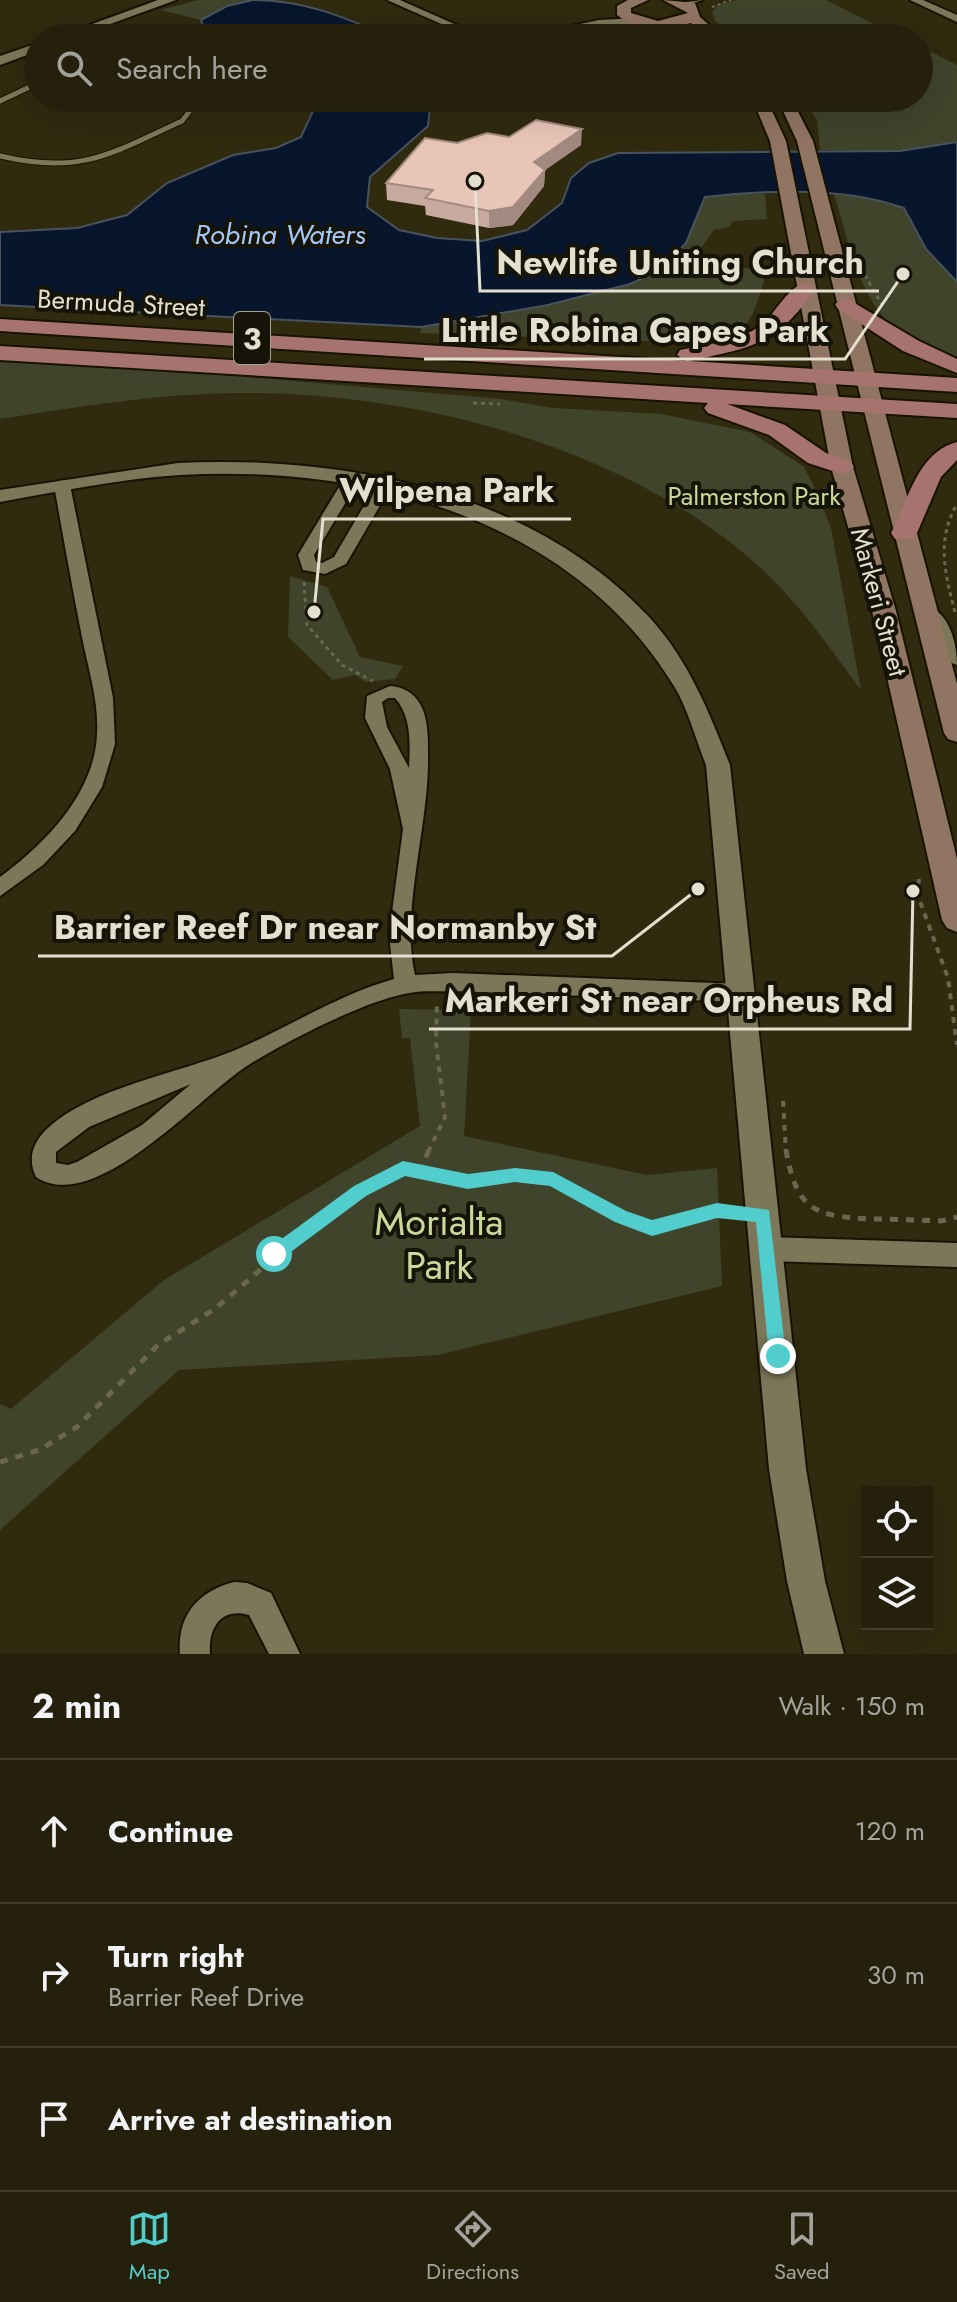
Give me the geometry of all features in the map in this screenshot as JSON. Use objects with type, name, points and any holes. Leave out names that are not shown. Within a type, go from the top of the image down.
[{"type":"main road","points":[[641,0],[623,6],[637,21],[677,23],[692,17]]},
{"type":"main road","points":[[677,1],[694,10],[692,17]]},
{"type":"main road","points":[[692,17],[700,24]]},
{"type":"main road","name":"Markeri Street","points":[[765,112],[778,141],[792,204],[805,289],[842,467],[884,611],[957,920]]},
{"type":"main road","name":"Markeri Street","points":[[791,112],[805,141],[904,533],[956,724]]},
{"type":"main road","points":[[668,365],[691,354],[740,344],[766,333],[784,319],[805,289]]},
{"type":"main road","points":[[846,304],[910,348],[957,366]]},
{"type":"main road","name":"Bermuda Street","points":[[0,325],[957,385]]},
{"type":"main road","name":"Bermuda Street","points":[[0,353],[957,411]]},
{"type":"main road","points":[[685,394],[777,430],[817,458],[842,467]]},
{"type":"main road","points":[[904,533],[916,514],[925,479],[938,463],[957,449]]},
{"type":"main road","points":[[912,729],[956,724]]},
{"type":"street","points":[[101,24],[170,0]]},
{"type":"street","points":[[392,0],[448,24]]},
{"type":"street","points":[[677,1],[698,0]]},
{"type":"street","points":[[915,0],[957,19]]},
{"type":"street","points":[[599,23],[623,6]]},
{"type":"street","points":[[594,24],[637,21]]},
{"type":"street","points":[[3,58],[24,51]]},
{"type":"street","points":[[0,496],[137,473],[205,468],[282,469],[385,483],[467,508],[548,545],[625,603],[664,648],[696,699],[718,765],[783,1439],[809,1602],[824,1654]]},
{"type":"street","points":[[353,477],[306,555],[309,566],[325,569],[340,560],[385,483]]},
{"type":"street","points":[[0,888],[56,841],[76,814],[101,765],[106,741],[102,697],[62,485]]},
{"type":"street","points":[[924,610],[957,657]]},
{"type":"street","points":[[407,984],[400,935],[411,825],[421,764],[420,733],[411,701],[401,693],[389,692],[378,695],[372,707],[407,789],[411,825]]},
{"type":"street","points":[[240,1058],[150,1132],[98,1162],[68,1176],[54,1175],[45,1169],[42,1157],[48,1143],[62,1132],[141,1091],[240,1058],[364,996],[407,984],[741,993]]},
{"type":"street","points":[[767,1249],[957,1255]]},
{"type":"street","points":[[195,1654],[196,1626],[206,1610],[221,1598],[237,1595],[260,1604],[285,1654]]},
{"type":"lane","points":[[2,98],[24,89]]},
{"type":"lane","points":[[0,156],[47,165],[69,165],[182,121],[189,112]]},
{"type":"path","points":[[855,259],[880,303],[887,309]]},
{"type":"path","points":[[957,504],[950,514],[943,541],[945,574],[957,618]]},
{"type":"path","points":[[309,566],[304,571],[307,625],[342,665],[356,669],[389,692]]},
{"type":"path","points":[[419,1172],[445,1117],[436,1043],[435,983]]},
{"type":"path","points":[[783,1101],[786,1152],[794,1186],[811,1207],[828,1217],[941,1221],[957,1217]]},
{"type":"path","points":[[0,1462],[39,1450],[77,1427],[158,1345],[216,1308],[324,1215],[403,1168],[468,1181],[515,1175],[553,1179],[621,1217],[652,1228],[717,1210],[763,1215]]},
{"type":"green space","points":[[199,0],[253,0],[227,6],[201,20],[160,10]]},
{"type":"green space","points":[[737,0],[826,0],[874,24],[719,24],[712,12],[717,5]]},
{"type":"green space","points":[[933,53],[957,65],[957,142],[900,151],[820,150],[817,120],[812,112],[933,112]]},
{"type":"green space","points":[[765,194],[767,219],[733,221],[729,227],[714,230],[694,258],[767,272],[747,323],[729,336],[697,343],[420,333],[421,327],[548,305],[685,243],[704,197]]},
{"type":"green space","points":[[834,194],[886,201],[905,208],[915,229],[957,282],[957,360],[902,334],[884,317],[859,276]]},
{"type":"green space","name":"Palmerston Park","points":[[0,362],[204,373],[501,399],[553,408],[661,414],[750,432],[803,466],[812,482],[831,528],[861,690],[804,614],[766,573],[712,529],[652,491],[586,460],[517,435],[445,415],[374,402],[303,395],[234,393],[175,396],[0,419]]},
{"type":"green space","points":[[290,576],[327,587],[360,657],[403,666],[395,679],[366,682],[355,675],[333,680],[288,637]]},
{"type":"green space","name":"Morialta Park","points":[[399,1009],[471,1010],[464,1136],[647,1175],[717,1168],[722,1286],[438,1355],[179,1370],[0,1530],[0,1404],[11,1409],[164,1280],[420,1126],[410,1038],[402,1038]]},
{"type":"water","points":[[253,0],[290,3],[359,24],[202,24],[201,20],[227,6]]},
{"type":"water","name":"Robina Waters","points":[[313,112],[430,112],[428,126],[370,177],[367,207],[399,230],[437,238],[482,241],[527,230],[562,203],[571,178],[589,163],[618,153],[900,151],[957,142],[957,282],[926,249],[904,208],[857,196],[779,192],[705,197],[686,243],[658,271],[630,284],[548,305],[421,327],[0,305],[0,232],[77,228],[127,215],[167,183],[233,155],[276,148],[301,137]]},
{"type":"building","points":[[536,120],[582,129],[534,162],[545,170],[513,207],[489,211],[425,198],[433,190],[386,183],[425,138],[457,143],[487,133],[509,137]]},
{"type":"place","name":"Newlife Uniting Church","points":[[475,181]]},
{"type":"place","name":"Little Robina Capes Park","points":[[903,274]]},
{"type":"place","name":"Wilpena Park","points":[[314,612]]},
{"type":"place","name":"Barrier Reef Dr near Normanby St","points":[[698,889]]},
{"type":"place","name":"Markeri St near Orpheus Rd","points":[[913,891]]},
{"type":"route","points":[[274,1254],[324,1215],[403,1168],[468,1181],[515,1175],[553,1179],[571,1186],[637,1225],[652,1228],[717,1210],[736,1215],[763,1215],[778,1356]]}]
